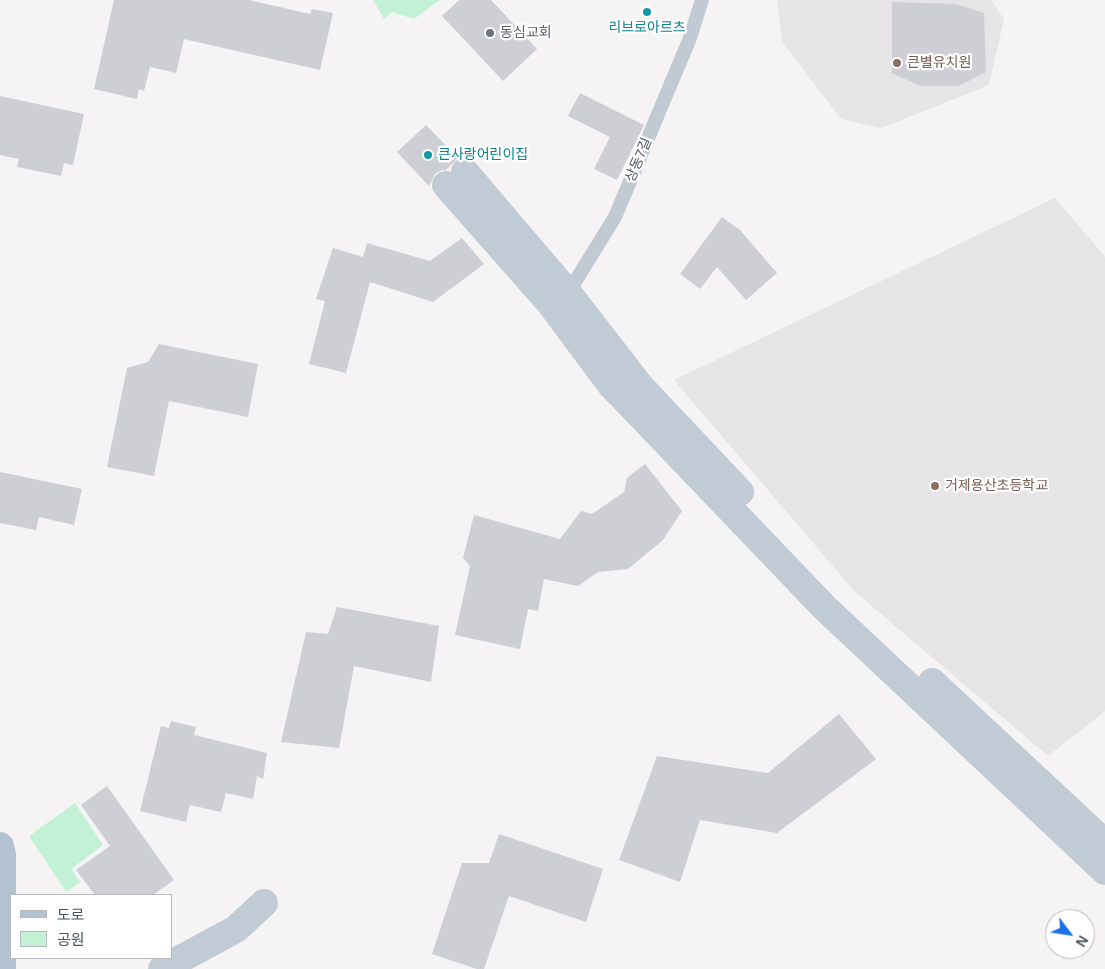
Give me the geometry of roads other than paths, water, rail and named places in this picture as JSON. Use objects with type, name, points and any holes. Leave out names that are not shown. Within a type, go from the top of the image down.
[{"type":"main road","points":[[0,846],[2,855],[2,969]]},
{"type":"street","points":[[455,178],[559,298],[835,592],[1105,843]]},
{"type":"street","points":[[559,298],[611,384],[824,607],[1105,871]]},
{"type":"street","points":[[162,969],[270,910],[244,944],[203,969]]},
{"type":"lane","name":"상동7길","points":[[559,298],[615,218],[690,38],[702,0]]},
{"type":"place","name":"리브로아르츠","points":[[647,12]]},
{"type":"place","name":"동심교회","points":[[490,33]]},
{"type":"place","name":"큰별유치원","points":[[897,63]]},
{"type":"place","name":"큰사랑어린이집","points":[[428,155]]},
{"type":"place","name":"거제용산초등학교","points":[[935,486]]}]
